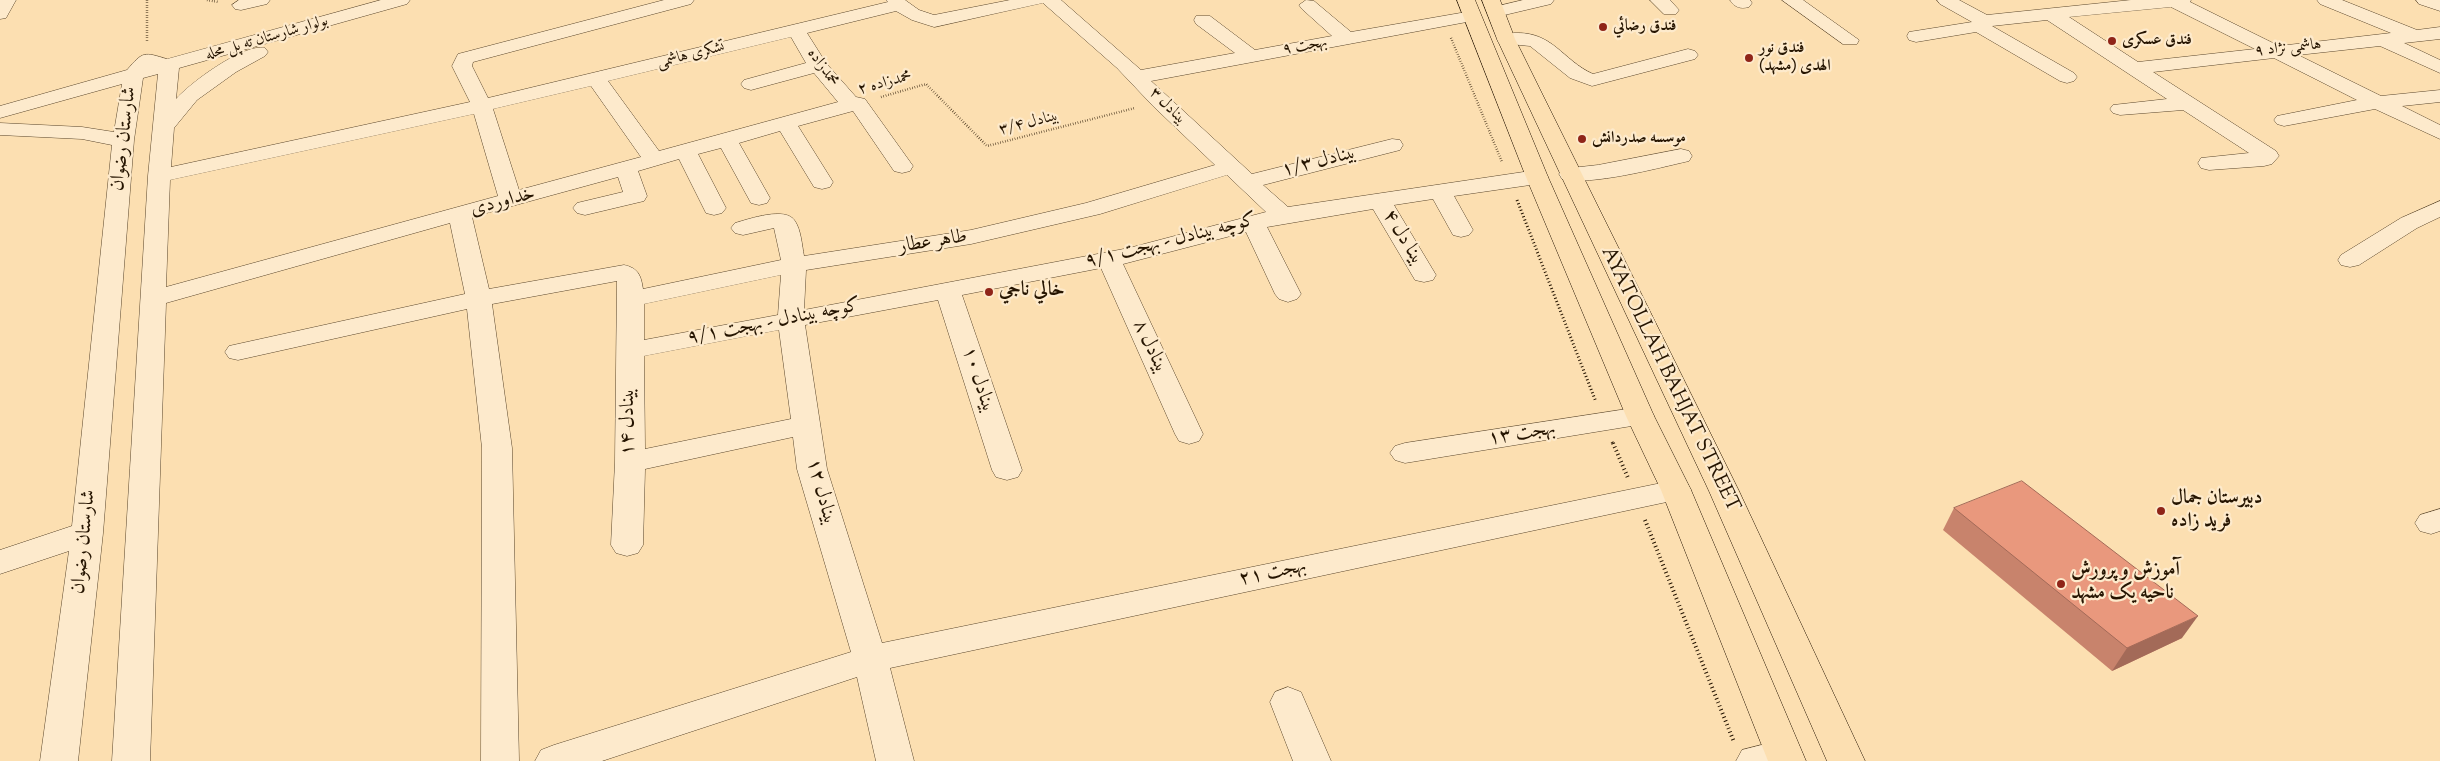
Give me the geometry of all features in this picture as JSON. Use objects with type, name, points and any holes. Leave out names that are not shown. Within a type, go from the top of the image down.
[{"type":"main road","name":"AYATOLLAH BAHJAT STREET","points":[[1481,7],[1506,39],[1724,492],[1846,761]]},
{"type":"main road","name":"AYATOLLAH BAHJAT STREET","points":[[1481,7],[1537,177],[1640,416],[1676,490],[1765,755]]},
{"type":"street","points":[[0,14],[7,0]]},
{"type":"street","points":[[241,5],[261,0]]},
{"type":"street","name":"بولوار شارستان ته پل محله","points":[[150,67],[356,0]]},
{"type":"street","name":"بولوار شارستان ته پل محله","points":[[150,67],[333,20],[401,0]]},
{"type":"street","points":[[511,201],[482,106],[462,66],[465,58],[684,0]]},
{"type":"street","points":[[897,2],[924,18],[934,21],[1036,0]]},
{"type":"street","points":[[1053,2],[1077,0]]},
{"type":"street","name":"بهجت ۹","points":[[1138,77],[1444,22],[1481,7],[1545,0]]},
{"type":"street","points":[[1791,0],[1850,40]]},
{"type":"street","points":[[1946,0],[2067,78]]},
{"type":"street","points":[[1916,36],[1982,23],[2132,2],[2178,0],[2273,51],[2440,133]]},
{"type":"street","points":[[2326,0],[2413,36]]},
{"type":"street","points":[[2425,0],[2440,6]]},
{"type":"street","name":"تشکری هاشمی","points":[[159,176],[482,106],[796,30],[897,2]]},
{"type":"street","name":"بینادل ۳","points":[[1053,2],[1138,77],[1160,102],[1283,215]]},
{"type":"street","points":[[1308,5],[1347,39]]},
{"type":"street","points":[[2051,14],[2190,103],[2268,156],[2264,159],[2209,163]]},
{"type":"street","points":[[164,126],[190,96],[229,68],[278,42],[333,20]]},
{"type":"street","points":[[1202,20],[1251,56]]},
{"type":"street","name":"محمدزاده","points":[[796,30],[818,66],[855,104],[902,166]]},
{"type":"street","name":"هاشمی نژاد ۹","points":[[2136,68],[2440,33]]},
{"type":"street","points":[[1506,39],[1522,38],[1537,42],[1581,76],[1592,80],[1688,55]]},
{"type":"street","points":[[2381,39],[2440,68]]},
{"type":"street","points":[[751,84],[818,66]]},
{"type":"street","points":[[0,97],[150,67]]},
{"type":"street","points":[[0,112],[150,67]]},
{"type":"street","name":"شارستان رضوان","points":[[131,761],[155,298],[159,176],[164,126],[150,67]]},
{"type":"street","name":"شارستان رضوان","points":[[59,761],[87,533],[124,140],[150,67]]},
{"type":"street","points":[[596,79],[654,160]]},
{"type":"street","points":[[2284,120],[2379,102],[2440,96]]},
{"type":"street","points":[[2120,109],[2190,103]]},
{"type":"street","name":"خداوردی","points":[[155,298],[511,201],[855,104]]},
{"type":"street","points":[[785,123],[822,182]]},
{"type":"street","points":[[0,129],[82,133],[124,140]]},
{"type":"street","points":[[726,140],[759,198]]},
{"type":"street","name":"بینادل ۱/۳","points":[[1239,174],[1392,145]]},
{"type":"street","points":[[686,151],[714,208]]},
{"type":"street","points":[[1570,174],[1598,172],[1681,156]]},
{"type":"street","points":[[585,208],[636,196],[626,168]]},
{"type":"street","name":"طاهر عطار","points":[[631,299],[794,265],[971,237],[1239,174]]},
{"type":"street","name":"کوچه بینادل - بهجت ۹/۱","points":[[630,351],[1109,259],[1283,215],[1537,177]]},
{"type":"street","points":[[1440,191],[1461,230]]},
{"type":"street","name":"بینا دل ۴","points":[[1379,200],[1424,276]]},
{"type":"street","points":[[2350,260],[2408,223],[2440,208]]},
{"type":"street","points":[[460,215],[479,299],[497,448],[500,761]]},
{"type":"street","name":"بینادل ۱۲","points":[[743,228],[783,221],[794,265],[791,320],[812,469],[870,659],[895,761]]},
{"type":"street","points":[[1253,223],[1288,294]]},
{"type":"street","name":"بینادل ۸","points":[[1109,259],[1188,434]]},
{"type":"street","name":"بینادل ۱۴","points":[[479,299],[624,272],[629,277],[631,299],[630,462],[627,545]]},
{"type":"street","name":"بینادل ۱۰","points":[[948,290],[1007,470]]},
{"type":"street","points":[[238,352],[479,299]]},
{"type":"street","name":"بهجت ۱۳","points":[[1405,453],[1640,416]]},
{"type":"street","points":[[630,462],[806,425]]},
{"type":"street","name":"بهجت ۲۱","points":[[554,761],[870,659],[1676,490]]},
{"type":"street","points":[[0,562],[87,533]]},
{"type":"street","points":[[1288,702],[1312,761]]},
{"type":"path","points":[[147,0],[150,67]]},
{"type":"path","points":[[1444,22],[1510,181],[1604,422],[1636,498],[1765,755]]},
{"type":"path","name":"محمدزاده ۲","points":[[855,104],[926,84]]},
{"type":"path","name":"بینادل ۳/۴","points":[[926,84],[987,146],[1160,102]]},
{"type":"building","points":[[2022,481],[2198,616],[2127,648],[1954,508]]},
{"type":"place","name":"فندق رضائي","points":[[1603,27]]},
{"type":"place","name":"فندق عسکری","points":[[2112,41]]},
{"type":"place","name":"فندق نور الهدى (مشهد)","points":[[1749,58]]},
{"type":"place","name":"موسسه صدردانش","points":[[1582,139]]},
{"type":"place","name":"خالي ناجي","points":[[989,292]]},
{"type":"place","name":"دبیرستان جمال فرید زاده","points":[[2161,511]]},
{"type":"place","name":"آموزش و پرورش ناحیه یک مشهد","points":[[2061,584]]}]
